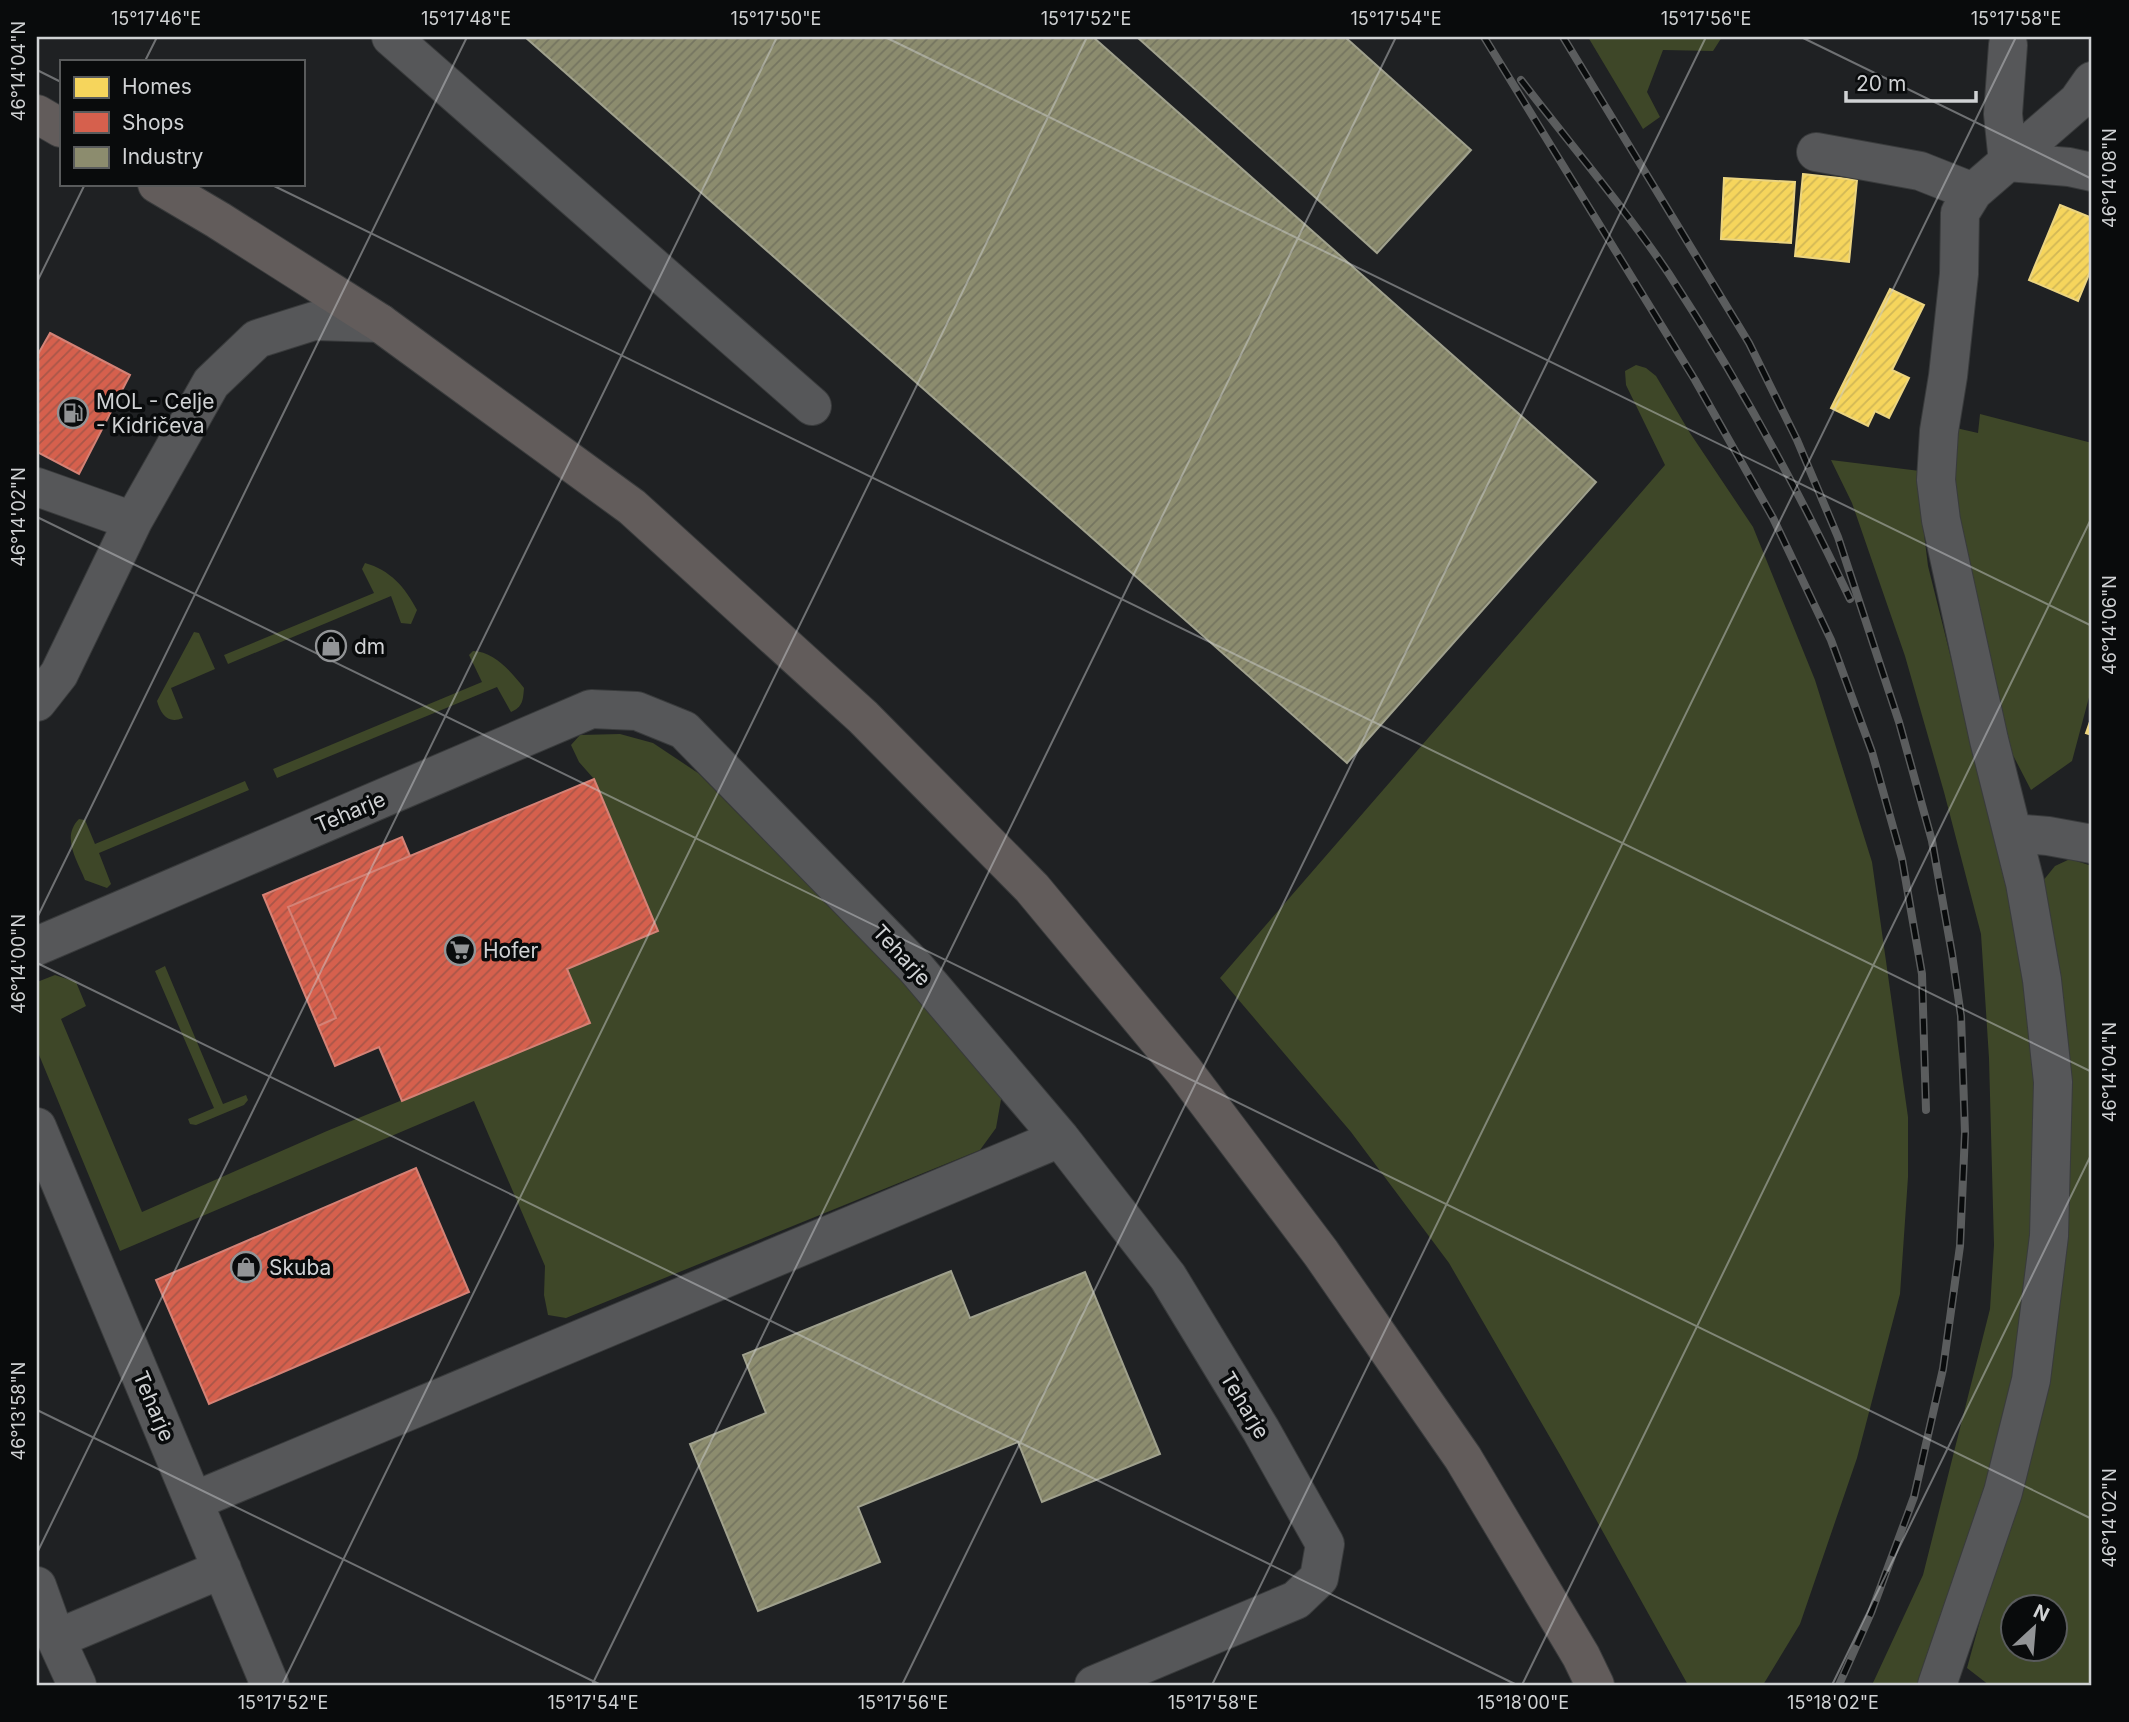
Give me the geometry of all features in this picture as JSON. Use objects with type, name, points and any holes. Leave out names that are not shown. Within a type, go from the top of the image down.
[{"type":"main road","points":[[37,114],[60,127]]},
{"type":"main road","points":[[160,186],[380,323],[632,508],[863,717],[1032,888],[1184,1071],[1321,1253],[1464,1458],[1581,1656],[1595,1685]]},
{"type":"street","points":[[391,37],[812,406]]},
{"type":"street","points":[[2008,45],[2003,114],[2008,162]]},
{"type":"street","points":[[1937,1685],[2003,1492],[2031,1380],[2049,1236],[2053,1082],[2042,980],[2025,883],[1989,740],[1951,568],[1936,480],[1939,431],[1959,274],[1960,213],[1973,192],[2078,101],[2092,81]]},
{"type":"street","points":[[1816,152],[1920,171],[1973,192]]},
{"type":"street","points":[[2008,162],[2069,167],[2092,172]]},
{"type":"street","points":[[37,702],[59,674],[133,521],[211,383],[257,339],[314,321],[380,323]]},
{"type":"street","points":[[37,487],[133,521]]},
{"type":"street","name":"Teharje","points":[[37,946],[591,709],[637,711],[684,730],[915,967],[1060,1138],[1168,1277],[1261,1430],[1325,1544],[1318,1578],[1296,1600],[1094,1685]]},
{"type":"street","points":[[2014,834],[2048,836],[2092,844]]},
{"type":"street","name":"Teharje","points":[[37,1127],[270,1685]]},
{"type":"street","points":[[194,1501],[1060,1138]]},
{"type":"street","points":[[56,1639],[222,1569]]},
{"type":"street","points":[[37,1587],[76,1685]]},
{"type":"green space","points":[[1588,37],[1722,37],[1713,51],[1663,50],[1647,92],[1660,117],[1643,129]]},
{"type":"green space","points":[[1636,365],[1646,368],[1656,376],[1690,433],[1753,527],[1815,680],[1872,862],[1908,1117],[1908,1177],[1900,1294],[1857,1458],[1800,1624],[1763,1685],[1688,1685],[1563,1460],[1449,1263],[1351,1132],[1220,978],[1665,465],[1626,385],[1625,371]]},
{"type":"green space","points":[[1980,414],[2092,443],[2092,686],[2072,761],[2031,790],[2000,730],[1964,563],[1953,476],[1956,428],[1978,433]]},
{"type":"green space","points":[[1831,460],[1920,471],[1921,509],[1928,566],[2007,883],[2039,1082],[2035,1238],[2017,1382],[1924,1685],[1872,1685],[1923,1575],[1990,1309],[1994,1245],[1989,1058],[1981,934],[1905,656],[1852,503]]},
{"type":"green space","points":[[365,563],[396,580],[407,594],[417,610],[411,624],[401,623],[391,596],[228,664],[224,655],[374,593],[362,569]]},
{"type":"green space","points":[[194,632],[199,633],[215,669],[171,688],[183,718],[169,719],[163,714],[157,701]]},
{"type":"green space","points":[[473,651],[495,659],[524,688],[523,700],[518,708],[511,712],[497,687],[277,778],[273,769],[482,682],[469,655]]},
{"type":"green space","points":[[620,734],[653,743],[698,773],[987,1067],[1002,1094],[996,1128],[980,1150],[566,1318],[548,1315],[544,1295],[545,1266],[474,1101],[120,1251],[37,1050],[37,982],[55,975],[76,982],[86,1006],[61,1019],[142,1212],[327,1131],[590,1023],[567,969],[658,931],[594,779],[579,762],[571,745],[580,735]]},
{"type":"green space","points":[[245,781],[249,790],[99,853],[111,884],[107,888],[85,880],[71,841],[71,833],[79,819],[85,820],[95,844]]},
{"type":"green space","points":[[2070,859],[2092,866],[2092,1685],[1989,1685],[1967,1668],[2014,1498],[2050,1382],[2042,882],[2055,866]]},
{"type":"green space","points":[[165,966],[223,1104],[246,1095],[248,1100],[244,1105],[196,1125],[190,1124],[188,1119],[214,1108],[155,971]]},
{"type":"building: Homes","points":[[1803,174],[1857,180],[1849,262],[1795,256]]},
{"type":"building: Homes","points":[[1724,178],[1795,182],[1791,243],[1721,239]]},
{"type":"building: Homes","points":[[2060,205],[2092,218],[2092,267],[2078,301],[2029,280]]},
{"type":"building: Homes","points":[[1890,289],[1924,305],[1892,370],[1909,378],[1889,418],[1875,411],[1868,426],[1831,408]]},
{"type":"building: Homes","points":[[2092,716],[2092,735],[2086,733]]},
{"type":"building: Shops","name":"MOL - Celje - Kidričeva","points":[[50,333],[130,375],[79,474],[37,452],[37,356]]},
{"type":"building: Shops","name":"Hofer","points":[[594,779],[658,931],[567,969],[590,1023],[402,1101],[379,1047],[335,1066],[318,1026],[336,1018],[288,907]]},
{"type":"building: Shops","points":[[402,837],[410,856],[288,907],[336,1018],[318,1026],[263,895]]},
{"type":"building: Shops","points":[[416,1168],[469,1292],[209,1404],[156,1280]]},
{"type":"building: Industry","points":[[525,37],[1093,37],[1596,482],[1347,763]]},
{"type":"building: Industry","points":[[1137,37],[1345,37],[1471,150],[1377,253]]},
{"type":"building: Industry","points":[[951,1271],[970,1318],[1085,1272],[1160,1454],[1042,1502],[1018,1442],[858,1507],[880,1562],[758,1611],[690,1444],[766,1413],[743,1355]]},
{"type":"railway","points":[[1484,37],[1695,380],[1773,518],[1831,640],[1872,752],[1902,859],[1922,974],[1926,1110]]},
{"type":"railway","points":[[1563,37],[1749,343],[1797,440],[1838,537],[1899,722],[1932,841],[1952,954],[1961,1016],[1965,1133],[1960,1246],[1943,1369],[1914,1497],[1871,1613],[1839,1685]]},
{"type":"railway","points":[[1521,80],[1634,224],[1694,313],[1765,434],[1850,599]]},
{"type":"place","name":"MOL - Celje - Kidričeva","points":[[73,413]]},
{"type":"place","name":"dm","points":[[331,646]]},
{"type":"place","name":"Hofer","points":[[460,950]]},
{"type":"place","name":"Skuba","points":[[246,1267]]}]
